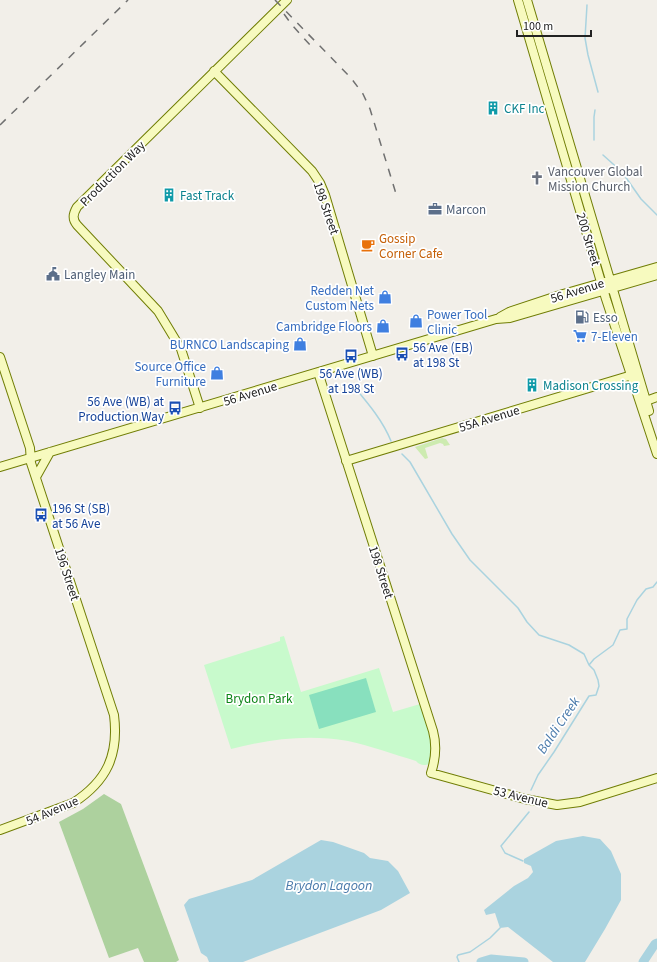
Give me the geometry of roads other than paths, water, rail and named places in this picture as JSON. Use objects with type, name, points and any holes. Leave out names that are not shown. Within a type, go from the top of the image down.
[{"type":"street","name":"Production Way","points":[[200,408],[181,349],[168,325],[158,311],[77,226],[73,217],[74,212],[77,207],[287,0]]},
{"type":"street","name":"200 Street","points":[[518,0],[606,282]]},
{"type":"street","name":"200 Street","points":[[526,0],[632,375],[657,454]]},
{"type":"street","name":"198 Street","points":[[214,71],[312,171],[318,180],[325,195],[373,356]]},
{"type":"street","name":"56 Avenue","points":[[500,318],[509,312],[551,298],[657,267]]},
{"type":"street","name":"56 Avenue","points":[[0,467],[500,318],[510,318],[657,276]]},
{"type":"street","name":"200 Street","points":[[608,290],[657,436]]},
{"type":"street","points":[[547,308],[547,303],[551,298]]},
{"type":"street","name":"196 Street","points":[[0,357],[28,441],[30,458]]},
{"type":"street","name":"196 Street","points":[[0,372],[25,449],[30,458],[106,690]]},
{"type":"street","name":"198 Street","points":[[318,372],[433,731],[436,755],[431,773]]},
{"type":"street","name":"55A Avenue","points":[[346,461],[632,375]]},
{"type":"street","points":[[646,401],[657,397]]},
{"type":"street","points":[[36,477],[50,452]]},
{"type":"street","name":"54 Avenue","points":[[0,830],[73,803],[95,786],[104,774],[110,762],[115,740],[114,715],[106,690]]},
{"type":"street","name":"53 Avenue","points":[[431,773],[531,800],[557,805],[580,802],[657,778]]},
{"type":"water","points":[[583,836],[600,839],[611,851],[621,874],[621,900],[585,962],[553,962],[508,927],[500,928],[495,913],[486,915],[484,910],[514,886],[528,878],[533,872],[531,866],[524,863],[524,859],[556,841]]},
{"type":"water","name":"Brydon Lagoon","points":[[321,840],[333,842],[364,853],[370,858],[388,861],[398,871],[410,893],[381,910],[243,962],[209,962],[207,957],[201,953],[184,905],[189,899],[252,880]]},
{"type":"waterway","name":"Baldi Creek","points":[[587,5],[585,38],[598,92]]},
{"type":"waterway","name":"Baldi Creek","points":[[594,140],[595,110]]},
{"type":"waterway","name":"Baldi Creek","points":[[603,155],[622,172],[641,199],[657,215]]},
{"type":"waterway","points":[[351,383],[368,403],[391,441]]},
{"type":"waterway","points":[[402,454],[410,462],[452,534],[470,560],[518,608],[527,622],[539,635],[569,645],[584,654],[589,665],[594,670],[598,680],[599,686],[596,695],[589,696],[538,775],[531,790]]},
{"type":"waterway","name":"Baldi Creek","points":[[589,665],[594,659],[613,645],[620,630],[627,629],[627,619],[637,600],[646,589],[653,587],[657,582]]},
{"type":"waterway","name":"Baldi Creek","points":[[523,861],[505,853],[501,846],[529,812]]},
{"type":"waterway","name":"Baldi Creek","points":[[459,962],[457,957],[458,955],[470,952],[490,938],[500,928]]},
{"type":"waterway","points":[[643,962],[657,943]]},
{"type":"waterway","points":[[481,962],[491,959],[524,962]]},
{"type":"railway","points":[[0,125],[128,0]]},
{"type":"railway","points":[[275,0],[351,78],[363,94],[370,109],[397,197]]},
{"type":"railway","points":[[284,14],[310,45]]},
{"type":"place","name":"CKF Inc","points":[[493,108]]},
{"type":"place","name":"Vancouver Global Mission Church","points":[[537,178]]},
{"type":"place","name":"Fast Track","points":[[169,195]]},
{"type":"place","name":"Marcon","points":[[435,209]]},
{"type":"place","name":"Gossip Corner Cafe","points":[[368,245]]},
{"type":"place","name":"Langley Main","points":[[53,274]]},
{"type":"place","name":"Redden Net Custom Nets","points":[[385,297]]},
{"type":"place","name":"Esso","points":[[582,317]]},
{"type":"place","name":"Power Tool Clinic","points":[[416,321]]},
{"type":"place","name":"Cambridge Floors","points":[[383,326]]},
{"type":"place","name":"7-Eleven","points":[[580,336]]},
{"type":"place","name":"BURNCO Landscaping","points":[[300,344]]},
{"type":"place","name":"56 Ave (EB) at 198 St","points":[[402,354]]},
{"type":"place","name":"56 Ave (WB) at 198 St","points":[[351,356]]},
{"type":"place","name":"Source Office Furniture","points":[[217,373]]},
{"type":"place","name":"Madison Crossing","points":[[532,385]]},
{"type":"place","name":"56 Ave (WB) at Production Way","points":[[175,408]]},
{"type":"place","name":"196 St (SB) at 56 Ave","points":[[41,515]]},
{"type":"park label","name":"Brydon Park","points":[[259,698]]}]
